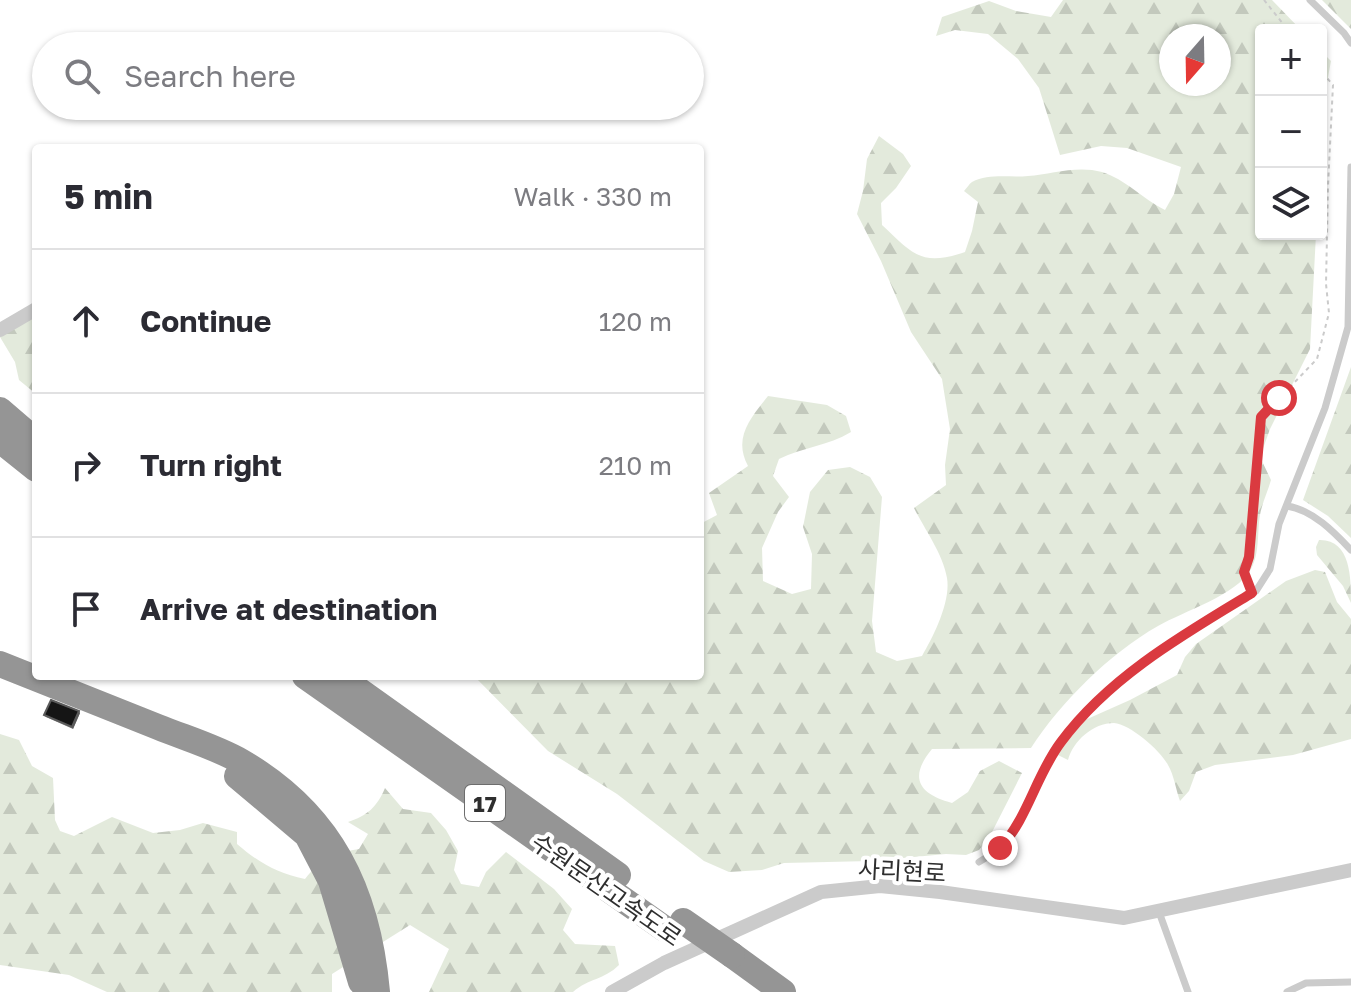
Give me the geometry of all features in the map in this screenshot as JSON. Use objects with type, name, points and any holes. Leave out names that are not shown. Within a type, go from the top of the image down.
[{"type":"highway","points":[[0,410],[32,438]]},
{"type":"highway","points":[[0,440],[32,466]]},
{"type":"highway","points":[[0,664],[32,677]]},
{"type":"highway","points":[[40,680],[240,761],[286,792],[320,825],[345,866],[363,912],[377,992]]},
{"type":"highway","name":"수원문산고속도로","points":[[311,680],[674,925]]},
{"type":"highway","name":"수원문산고속도로","points":[[344,680],[722,960],[783,992]]},
{"type":"highway","points":[[0,681],[233,773],[307,835],[331,881],[362,992]]},
{"type":"highway","name":"수원문산고속도로","points":[[722,960],[752,992]]},
{"type":"street","points":[[0,330],[32,311]]},
{"type":"street","name":"사리현로","points":[[612,992],[664,963],[821,892],[880,886],[1124,918],[1351,870]]},
{"type":"lane","points":[[1310,0],[1351,43]]},
{"type":"lane","points":[[979,862],[989,857],[1011,836],[1047,764],[1080,718],[1133,670],[1252,593],[1270,569],[1279,524],[1325,408],[1348,327],[1351,167]]},
{"type":"lane","points":[[1287,506],[1314,517],[1351,550]]},
{"type":"lane","points":[[1159,912],[1188,992]]},
{"type":"lane","points":[[1287,992],[1306,983],[1351,982]]},
{"type":"path","points":[[1264,0],[1283,24]]},
{"type":"path","points":[[1252,593],[1244,572],[1249,557],[1261,417],[1317,359],[1329,313],[1326,284],[1333,85],[1327,78]]},
{"type":"green space","points":[[1063,0],[1272,0],[1295,24],[1255,24],[1255,240],[1316,240],[1310,349],[1270,429],[1260,457],[1271,480],[1261,511],[1254,563],[1244,578],[1222,595],[1158,626],[1122,650],[1071,697],[1031,748],[932,749],[920,768],[921,784],[932,795],[952,803],[968,792],[980,771],[999,761],[1022,773],[990,836],[979,850],[966,855],[784,863],[762,870],[729,872],[704,861],[617,794],[548,751],[478,680],[704,680],[704,522],[717,515],[709,493],[748,466],[743,438],[750,421],[768,396],[827,405],[846,416],[851,432],[779,459],[773,476],[789,497],[778,512],[762,548],[763,581],[792,594],[811,589],[812,554],[803,527],[810,492],[828,470],[850,467],[870,477],[882,497],[872,621],[876,652],[897,661],[922,656],[940,619],[948,587],[942,560],[914,508],[946,485],[945,465],[950,429],[942,379],[911,332],[857,214],[867,159],[879,136],[903,154],[911,166],[881,203],[882,225],[910,250],[928,258],[965,252],[978,202],[964,191],[979,179],[1093,170],[1118,179],[1165,210],[1174,194],[1181,167],[1127,148],[1101,146],[1060,155],[1039,88],[1018,59],[988,34],[955,30],[936,36],[942,17],[989,1],[1016,11],[1051,17]]},
{"type":"green space","points":[[1322,0],[1351,0],[1351,29]]},
{"type":"green space","points":[[1327,57],[1331,61],[1327,83]]},
{"type":"green space","points":[[32,315],[32,391],[19,380],[15,362],[0,337]]},
{"type":"green space","points":[[1351,367],[1351,538],[1328,516],[1303,500]]},
{"type":"green space","points":[[1319,540],[1330,541],[1343,553],[1349,572],[1351,603],[1343,586],[1317,555]]},
{"type":"green space","points":[[1315,570],[1325,572],[1337,602],[1351,619],[1351,739],[1293,755],[1215,765],[1196,772],[1189,791],[1180,801],[1172,773],[1164,759],[1144,739],[1121,725],[1106,724],[1085,734],[1074,746],[1068,760],[1056,754],[1085,720],[1177,675],[1185,657],[1196,644],[1286,581]]},
{"type":"green space","points":[[0,734],[19,740],[32,766],[53,778],[55,820],[60,831],[74,836],[112,817],[153,833],[203,823],[237,832],[237,844],[253,857],[286,874],[305,879],[316,866],[329,858],[359,849],[368,834],[348,822],[371,810],[385,788],[403,809],[431,813],[446,830],[458,851],[454,870],[461,884],[479,887],[486,872],[506,852],[554,889],[572,909],[563,930],[575,944],[615,946],[619,965],[573,992],[429,992],[449,949],[410,925],[332,974],[332,992],[107,992],[69,975],[0,965]]},
{"type":"building","points":[[51,700],[79,711],[72,727],[44,715]]},
{"type":"route","points":[[1000,848],[1011,836],[1058,746],[1080,718],[1133,670],[1252,593],[1244,572],[1249,557],[1261,417],[1279,398]]}]
